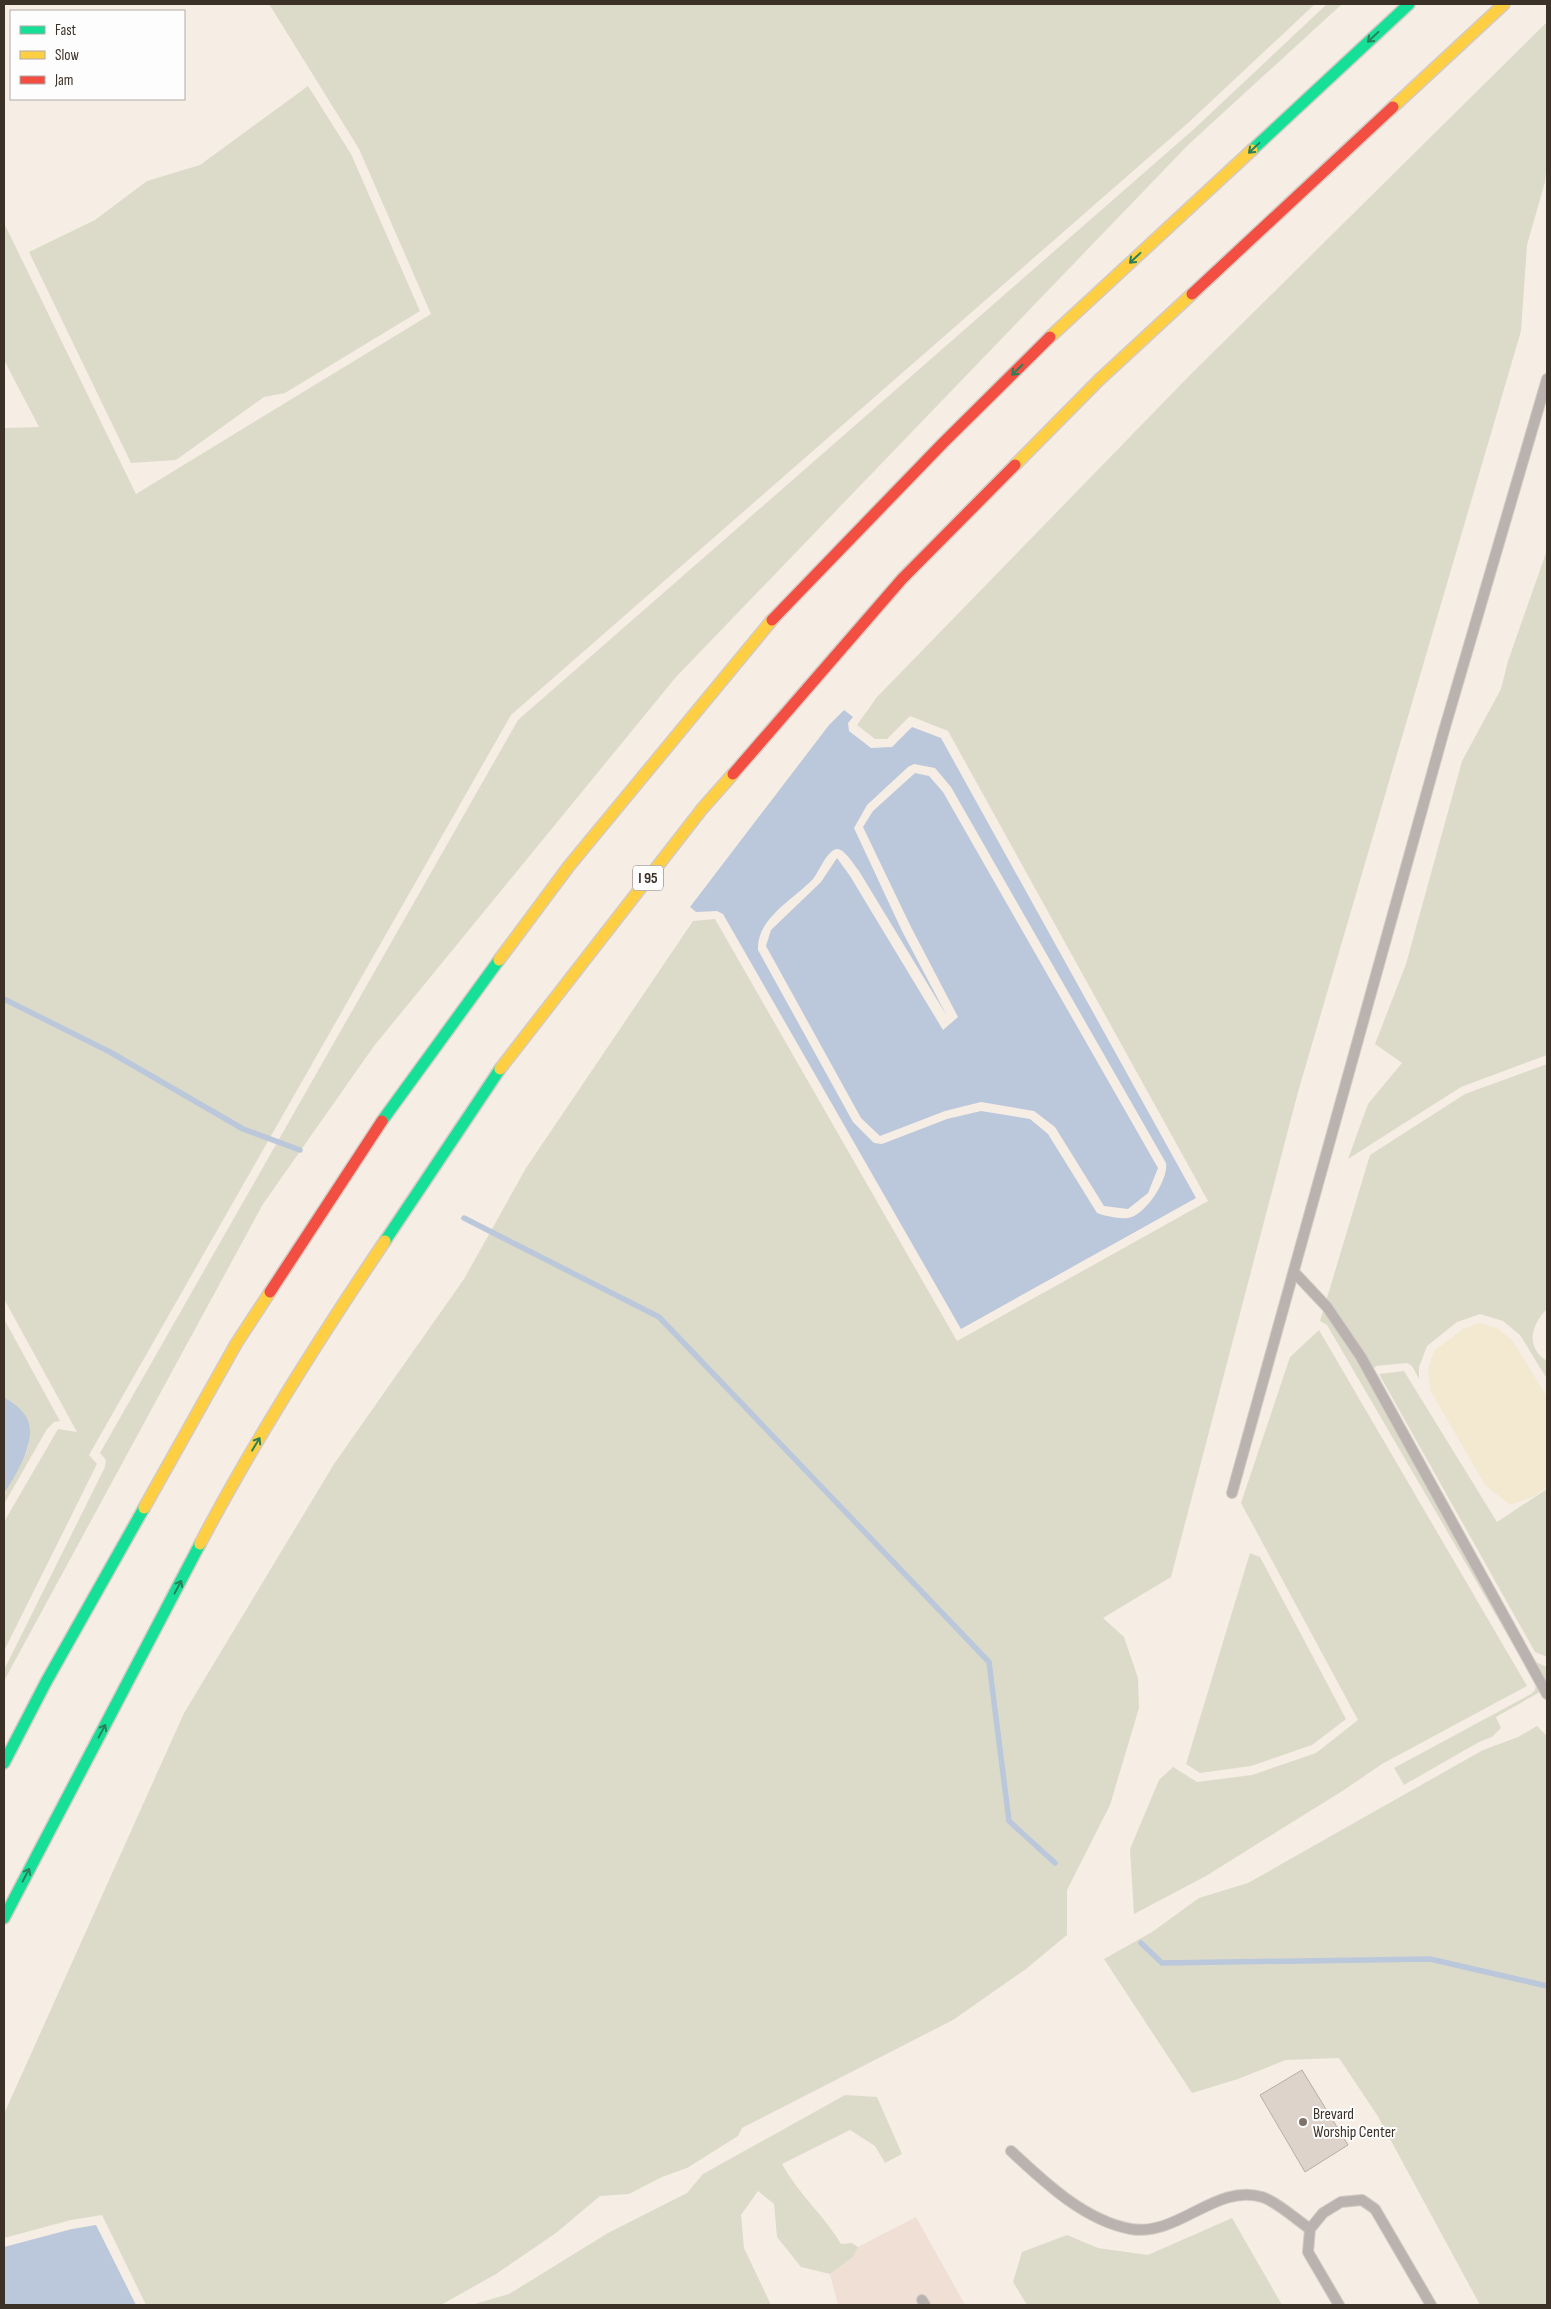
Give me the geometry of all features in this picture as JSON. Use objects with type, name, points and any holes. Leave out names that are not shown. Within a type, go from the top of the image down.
[{"type":"highway","points":[[4,1763],[46,1682],[236,1344],[397,1099],[569,866],[767,625],[943,443],[1050,337],[1409,4]]},
{"type":"highway","name":"I 95","points":[[4,1918],[230,1487],[317,1342],[501,1067],[702,809],[902,579],[1086,394],[1504,4]]},
{"type":"lane","points":[[1232,1493],[1441,744],[1547,379]]},
{"type":"lane","points":[[1294,1272],[1327,1307],[1361,1357],[1547,1694]]},
{"type":"lane","points":[[1011,2151],[1053,2190],[1108,2222],[1132,2229],[1151,2229],[1177,2221],[1214,2203],[1238,2195],[1253,2195],[1264,2198],[1310,2229]]},
{"type":"lane","points":[[1338,2305],[1308,2252],[1310,2229],[1323,2213],[1341,2202],[1362,2200],[1375,2209],[1431,2305]]},
{"type":"shaded area","points":[[916,2217],[965,2305],[838,2305],[830,2274],[853,2257],[858,2247]]},
{"type":"green space","points":[[269,4],[1315,4],[1188,123],[511,715],[89,1455],[97,1464],[4,1651],[4,1522],[58,1429],[77,1432],[4,1299],[4,428],[39,427],[4,360],[4,223],[136,494],[431,314],[359,149]]},
{"type":"green space","points":[[1327,4],[1342,4],[1188,145],[676,677],[374,1046],[263,1204],[4,1681],[4,1670],[105,1467],[106,1460],[100,1453],[518,720],[1194,129]]},
{"type":"green space","points":[[1547,22],[1547,162],[1545,182],[1527,245],[1521,331],[1298,1092],[1171,1577],[1103,1618],[1124,1637],[1138,1678],[1139,1708],[1110,1805],[1067,1890],[1067,1935],[1026,1969],[953,2020],[742,2128],[738,2136],[687,2168],[662,2177],[629,2194],[600,2196],[556,2233],[496,2274],[441,2305],[146,2305],[102,2215],[71,2220],[4,2238],[4,2114],[184,1713],[334,1464],[464,1279],[526,1168],[693,921],[715,919],[957,1341],[1208,1201],[948,731],[910,716],[887,739],[875,739],[857,725],[877,697],[1191,374]]},
{"type":"green space","points":[[308,86],[351,154],[420,311],[285,393],[264,397],[176,460],[131,463],[29,252],[95,220],[147,181],[200,165]]},
{"type":"green space","points":[[1547,550],[1547,1055],[1461,1087],[1348,1159],[1368,1104],[1402,1063],[1375,1044],[1406,964],[1462,761],[1501,689],[1508,661]]},
{"type":"green space","points":[[1547,1064],[1547,1309],[1534,1329],[1533,1343],[1535,1349],[1547,1361],[1547,1379],[1520,1335],[1503,1321],[1480,1314],[1457,1322],[1427,1346],[1419,1367],[1419,1379],[1412,1366],[1407,1363],[1376,1366],[1370,1373],[1531,1660],[1547,1667],[1547,1688],[1496,1717],[1501,1728],[1492,1737],[1479,1742],[1404,1785],[1394,1768],[1531,1694],[1535,1690],[1536,1684],[1327,1325],[1320,1321],[1370,1155],[1465,1094]]},
{"type":"green space","points":[[4,1319],[60,1421],[54,1422],[47,1429],[4,1504],[10,1482],[27,1452],[29,1441],[28,1430],[23,1417],[15,1406],[4,1397]]},
{"type":"green space","points":[[1319,1330],[1527,1686],[1382,1764],[1344,1790],[1206,1876],[1134,1914],[1130,1849],[1159,1780],[1173,1767],[1197,1782],[1252,1775],[1316,1753],[1358,1720],[1241,1503],[1290,1357]]},
{"type":"green space","points":[[1404,1371],[1497,1522],[1547,1489],[1547,1657],[1535,1652],[1379,1374]]},
{"type":"green space","points":[[1250,1553],[1260,1557],[1346,1719],[1312,1745],[1251,1766],[1200,1773],[1186,1764]]},
{"type":"green space","points":[[1537,1726],[1547,1736],[1547,2305],[1480,2305],[1377,2115],[1339,2058],[1286,2060],[1238,2079],[1192,2093],[1104,1959],[1152,1932],[1199,1898],[1248,1883],[1483,1750],[1518,1737]]},
{"type":"green space","points":[[845,2095],[877,2097],[902,2154],[885,2163],[875,2146],[850,2130],[782,2164],[788,2175],[827,2223],[841,2244],[852,2243],[858,2247],[853,2257],[830,2274],[801,2267],[777,2237],[774,2204],[758,2191],[741,2215],[744,2248],[771,2305],[471,2305],[509,2294],[608,2233],[687,2193],[703,2174]]},
{"type":"green space","points":[[1232,2218],[1282,2305],[1027,2305],[1013,2282],[1022,2252],[1067,2235],[1098,2248],[1148,2255]]},
{"type":"sand","points":[[1480,1323],[1497,1328],[1512,1340],[1547,1397],[1547,1487],[1533,1497],[1510,1505],[1485,1485],[1430,1390],[1428,1369],[1434,1351],[1463,1329]]},
{"type":"water","points":[[844,710],[853,717],[848,723],[849,731],[871,748],[892,747],[912,727],[941,738],[1196,1198],[961,1329],[723,914],[717,911],[696,912],[690,907],[829,725]],"holes":[[[914,764],[935,768],[951,787],[1166,1163],[1166,1170],[1160,1187],[1142,1211],[1135,1216],[1120,1218],[1097,1213],[1048,1134],[1030,1119],[981,1111],[947,1119],[882,1144],[874,1143],[853,1122],[758,950],[759,939],[770,919],[813,879],[833,850],[840,850],[846,854],[859,871],[947,1016],[902,931],[854,828],[867,805],[908,767]]]},
{"type":"water","points":[[915,773],[929,776],[943,792],[1158,1168],[1148,1193],[1128,1209],[1104,1206],[1055,1127],[1034,1111],[981,1102],[945,1111],[880,1136],[861,1118],[766,946],[771,930],[821,882],[837,858],[850,876],[943,1030],[958,1017],[911,927],[863,827],[873,811]]},
{"type":"water","points":[[4,1397],[18,1407],[25,1415],[29,1424],[30,1434],[25,1456],[4,1494]]},
{"type":"water","points":[[96,2225],[136,2305],[4,2305],[4,2247],[72,2229]]},
{"type":"building","points":[[1302,2070],[1348,2145],[1305,2172],[1260,2095]]},
{"type":"waterway","points":[[4,999],[110,1052],[243,1129],[300,1150]]},
{"type":"waterway","points":[[464,1218],[659,1317],[989,1662],[1009,1821],[1055,1863]]},
{"type":"waterway","points":[[1141,1943],[1162,1963],[1430,1959],[1547,1986]]},
{"type":"traffic: fast","points":[[1252,150],[1409,4]]},
{"type":"traffic: fast","points":[[382,1121],[499,960]]},
{"type":"traffic: fast","points":[[385,1241],[500,1069]]},
{"type":"traffic: fast","points":[[4,1763],[46,1682],[144,1508]]},
{"type":"traffic: fast","points":[[4,1918],[200,1544]]},
{"type":"traffic: slow","points":[[1393,107],[1504,4]]},
{"type":"traffic: slow","points":[[1050,337],[1252,150]]},
{"type":"traffic: slow","points":[[1015,465],[1099,380],[1192,294]]},
{"type":"traffic: slow","points":[[499,960],[569,866],[772,620]]},
{"type":"traffic: slow","points":[[500,1069],[702,809],[733,774]]},
{"type":"traffic: slow","points":[[200,1544],[288,1390],[385,1241]]},
{"type":"traffic: slow","points":[[144,1508],[236,1344],[270,1292]]},
{"type":"traffic: jam","points":[[1192,294],[1393,107]]},
{"type":"traffic: jam","points":[[772,620],[943,443],[1050,337]]},
{"type":"traffic: jam","points":[[733,774],[902,579],[1015,465]]},
{"type":"traffic: jam","points":[[270,1292],[382,1121]]},
{"type":"place","name":"Brevard Worship Center","points":[[1303,2122]]}]
